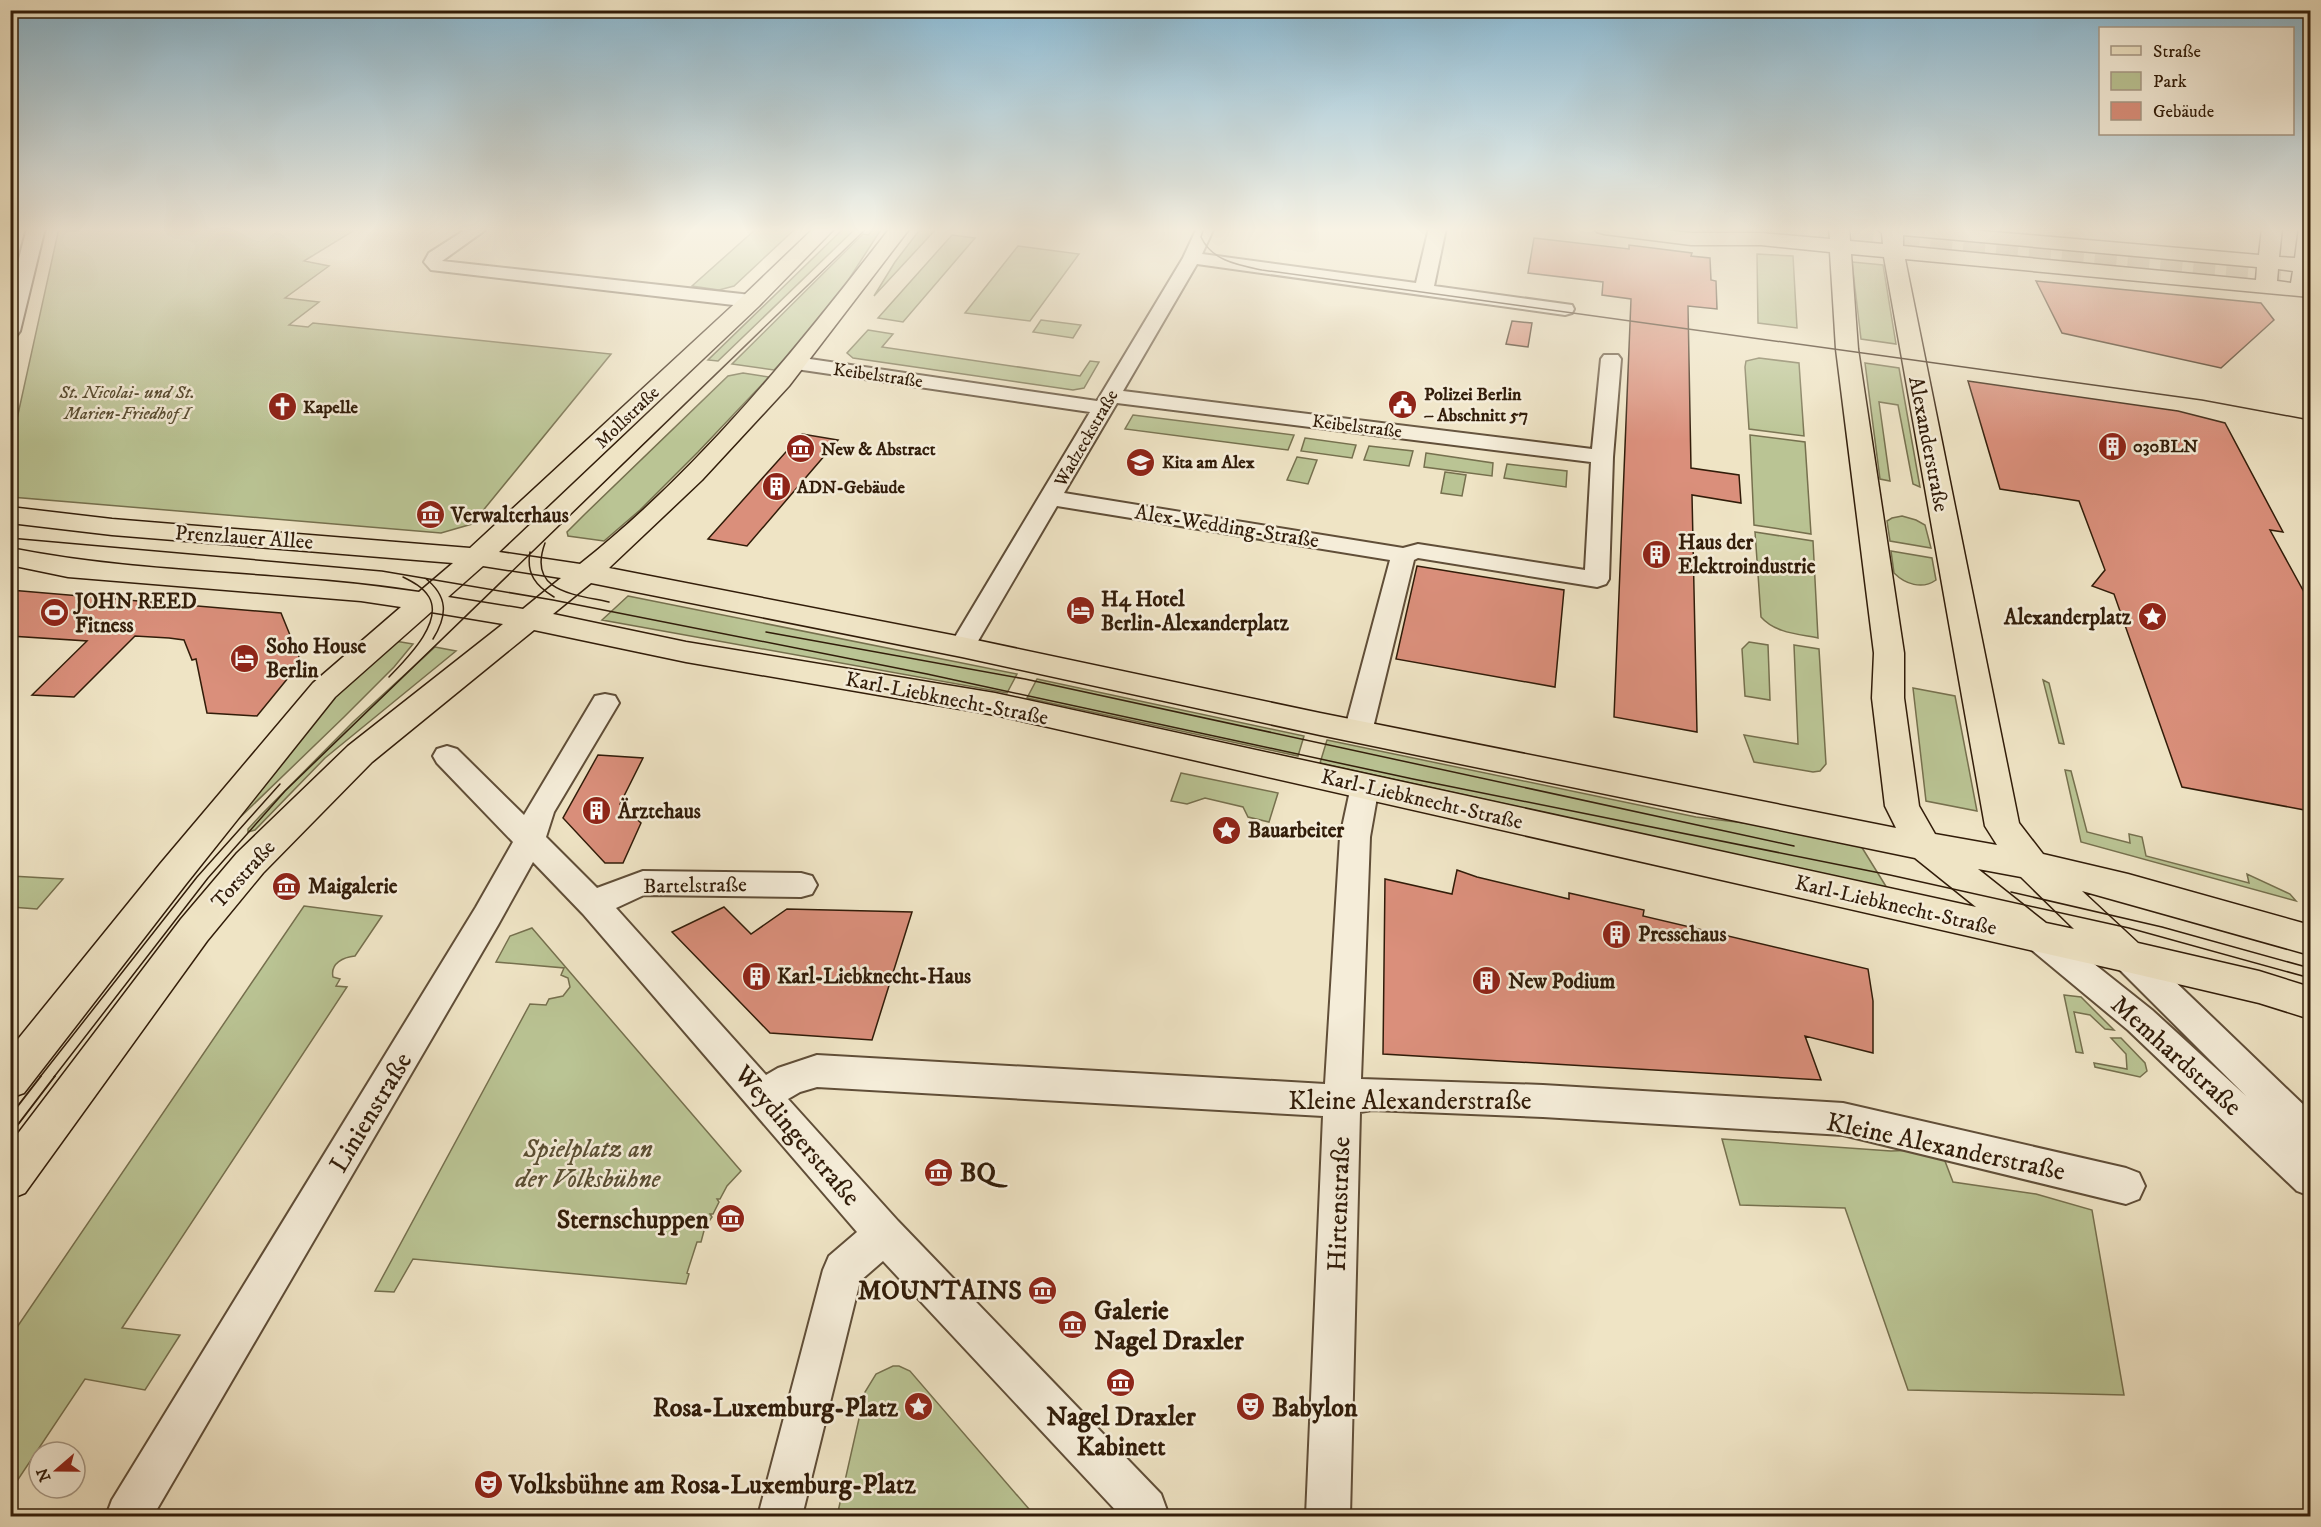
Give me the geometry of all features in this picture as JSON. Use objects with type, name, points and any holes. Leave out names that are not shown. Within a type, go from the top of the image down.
[{"type":"main road","points":[[529,619],[616,549],[693,475],[796,363],[845,299]]},
{"type":"main road","points":[[1843,299],[1847,349],[1888,653],[1888,698],[1902,806],[1923,844],[2038,937]]},
{"type":"main road","name":"Alexanderstraße","points":[[1903,299],[2002,826],[2031,865],[2127,956]]},
{"type":"main road","name":"Mollstraße","points":[[426,602],[478,557],[751,301]]},
{"type":"main road","name":"Prenzlauer Allee","points":[[10,514],[112,527],[404,549],[587,573]]},
{"type":"main road","points":[[10,556],[68,568],[361,592],[426,602]]},
{"type":"main road","points":[[587,573],[962,647],[1840,831],[2031,865],[2128,888],[2310,940]]},
{"type":"main road","points":[[10,1080],[303,713],[340,675],[426,602]]},
{"type":"main road","name":"Karl-Liebknecht-Straße","points":[[426,602],[529,619],[710,656],[995,704],[2127,956],[2259,987],[2310,1003]]},
{"type":"main road","name":"Torstraße","points":[[10,1179],[194,930],[250,863],[360,754],[529,619]]},
{"type":"street","points":[[10,331],[18,299]]},
{"type":"street","points":[[735,299],[751,301]]},
{"type":"street","name":"Wadzeckstraße","points":[[962,647],[1168,299]]},
{"type":"street","points":[[1492,299],[1564,309]]},
{"type":"street","points":[[1602,457],[1611,359]]},
{"type":"street","name":"Keibelstraße","points":[[796,363],[1107,402],[1602,457]]},
{"type":"street","name":"Alex-Wedding-Straße","points":[[1051,498],[1403,555],[1418,551],[1597,579],[1602,457]]},
{"type":"street","points":[[1359,732],[1403,555]]},
{"type":"street","name":"Linienstraße","points":[[128,1516],[530,841],[540,811],[605,703]]},
{"type":"street","name":"Weydingerstraße","points":[[447,756],[594,905],[884,1234],[1145,1510],[1147,1516]]},
{"type":"street","name":"Hirtenstraße","points":[[1328,1516],[1342,1098],[1356,824],[1365,786]]},
{"type":"street","name":"Bartelstraße","points":[[594,905],[615,893],[642,883],[801,885]]},
{"type":"street","name":"Memhardstraße","points":[[2038,937],[2140,1020],[2310,1179]]},
{"type":"street","name":"Memhardstraße","points":[[2127,956],[2310,1134]]},
{"type":"street","name":"Kleine Alexanderstraße","points":[[764,1096],[790,1079],[817,1071],[1316,1101],[1372,1094],[1543,1101],[1843,1119],[2126,1186]]},
{"type":"street","points":[[780,1516],[843,1270],[884,1234]]},
{"type":"green space","name":"St. Nicolai- und St. Marien-Friedhof I","points":[[43,299],[296,299],[319,302],[289,325],[308,327],[313,323],[611,354],[472,524],[441,533],[11,497],[11,446]]},
{"type":"green space","points":[[771,299],[782,299],[718,361],[708,360]]},
{"type":"green space","points":[[797,299],[836,299],[823,319],[774,370],[732,364]]},
{"type":"green space","points":[[895,299],[922,299],[903,322],[878,318]]},
{"type":"green space","points":[[976,299],[1046,299],[1030,321],[965,313]]},
{"type":"green space","points":[[1758,299],[1795,299],[1797,328],[1758,323]]},
{"type":"green space","points":[[1856,299],[1889,299],[1896,344],[1861,339]]},
{"type":"green space","points":[[1041,320],[1081,325],[1073,338],[1033,332]]},
{"type":"green space","points":[[868,330],[893,334],[882,347],[1080,376],[1090,361],[1099,362],[1084,388],[1073,390],[853,358],[847,353]]},
{"type":"green space","points":[[1759,358],[1799,363],[1804,436],[1749,429],[1745,367],[1746,361]]},
{"type":"green space","points":[[1865,363],[1899,368],[1920,487],[1913,484],[1898,405],[1879,402],[1890,481],[1880,479]]},
{"type":"green space","points":[[743,373],[769,377],[640,510],[604,541],[568,536],[567,532],[585,514],[728,376]]},
{"type":"green space","points":[[1133,415],[1294,435],[1288,450],[1125,429]]},
{"type":"green space","points":[[1750,435],[1805,442],[1811,534],[1754,525]]},
{"type":"green space","points":[[1305,438],[1356,445],[1352,458],[1301,451]]},
{"type":"green space","points":[[1369,446],[1413,451],[1409,466],[1364,460]]},
{"type":"green space","points":[[1426,453],[1493,463],[1492,476],[1424,467]]},
{"type":"green space","points":[[1297,457],[1317,460],[1308,484],[1287,480]]},
{"type":"green space","points":[[1507,464],[1567,471],[1566,487],[1504,478]]},
{"type":"green space","points":[[1445,472],[1466,475],[1462,496],[1441,493]]},
{"type":"green space","points":[[1902,516],[1925,525],[1931,548],[1890,541],[1887,521]]},
{"type":"green space","points":[[1755,532],[1813,541],[1818,638],[1780,630],[1761,617]]},
{"type":"green space","points":[[1891,551],[1932,558],[1936,580],[1919,585],[1903,580],[1894,573]]},
{"type":"green space","points":[[628,596],[1017,674],[1007,693],[602,620]]},
{"type":"green space","points":[[395,641],[413,644],[394,667],[344,717],[228,829],[319,712]]},
{"type":"green space","points":[[1749,642],[1768,645],[1770,700],[1745,696],[1742,649]]},
{"type":"green space","points":[[1794,645],[1819,649],[1826,764],[1820,771],[1813,772],[1754,762],[1744,735],[1798,744]]},
{"type":"green space","points":[[435,647],[456,651],[325,758],[255,830],[248,832],[260,816],[353,722]]},
{"type":"green space","points":[[1037,679],[1304,736],[1298,756],[1027,698]]},
{"type":"green space","points":[[2043,680],[2049,683],[2064,744],[2059,743]]},
{"type":"green space","points":[[1913,688],[1955,696],[1977,811],[1926,801]]},
{"type":"green space","points":[[1327,740],[1696,817],[1760,825],[1861,846],[1887,888],[1320,763]]},
{"type":"green space","points":[[2065,770],[2071,771],[2087,832],[2130,843],[2129,834],[2142,837],[2146,856],[2249,883],[2247,874],[2290,894],[2296,901],[2081,842]]},
{"type":"green space","points":[[1181,773],[1278,793],[1269,822],[1248,817],[1243,807],[1205,798],[1187,804],[1171,801]]},
{"type":"green space","points":[[10,876],[63,879],[37,909],[11,907]]},
{"type":"green space","points":[[304,906],[382,916],[355,956],[342,959],[336,964],[333,977],[340,979],[336,986],[347,987],[122,1328],[180,1335],[145,1390],[85,1379],[44,1440],[27,1440],[27,1466],[11,1490],[11,1336]]},
{"type":"green space","name":"Spielplatz an der Volksbühne","points":[[532,928],[741,1171],[727,1186],[720,1199],[717,1199],[719,1202],[713,1214],[710,1214],[712,1217],[705,1227],[701,1242],[697,1242],[687,1273],[689,1274],[686,1284],[413,1259],[394,1292],[375,1291],[530,1004],[546,1005],[549,999],[563,996],[570,987],[568,978],[561,975],[564,968],[496,962],[510,936]]},
{"type":"green space","points":[[2064,995],[2081,997],[2114,1030],[2105,1029],[2090,1015],[2074,1012],[2083,1053],[2076,1052]]},
{"type":"green space","points":[[2111,1038],[2121,1038],[2145,1063],[2147,1071],[2140,1077],[2095,1067],[2094,1063],[2127,1069],[2126,1054]]},
{"type":"green space","points":[[1722,1139],[1891,1151],[1916,1150],[1943,1156],[1953,1182],[2036,1194],[2092,1210],[2124,1395],[1908,1390],[1845,1208],[1740,1205]]},
{"type":"green space","points":[[893,1366],[910,1371],[1035,1516],[837,1516],[865,1392],[876,1374]]},
{"type":"building","name":"Haus der Elektroindustrie","points":[[1631,299],[1717,299],[1717,309],[1688,306],[1691,468],[1739,475],[1741,503],[1692,495],[1697,732],[1614,717]]},
{"type":"building","points":[[2045,299],[2223,299],[2261,303],[2274,320],[2221,368],[2062,333]]},
{"type":"building","points":[[1512,321],[1532,323],[1528,347],[1506,344]]},
{"type":"building","points":[[1968,381],[2178,411],[2225,423],[2283,532],[2270,530],[2310,603],[2310,811],[2182,787],[2114,594],[2092,586],[2105,570],[2079,501],[2000,489]]},
{"type":"building","name":"ADN-Gebäude","points":[[802,434],[838,440],[747,546],[708,539]]},
{"type":"building","points":[[1417,566],[1564,590],[1555,687],[1396,659]]},
{"type":"building","name":"Soho House Berlin","points":[[10,590],[281,613],[301,662],[257,716],[207,713],[196,659],[192,660],[184,640],[169,638],[135,636],[74,697],[32,695],[87,641],[10,636]]},
{"type":"building","name":"Ärztehaus","points":[[598,755],[643,758],[620,804],[641,823],[623,863],[605,863],[563,818]]},
{"type":"building","name":"New Podium","points":[[1457,870],[1569,899],[1569,893],[1644,910],[1643,916],[1868,969],[1873,1001],[1873,1053],[1805,1036],[1821,1080],[1383,1054],[1385,879],[1452,894]]},
{"type":"building","name":"Karl-Liebknecht-Haus","points":[[724,907],[751,934],[787,909],[912,912],[872,1040],[770,1033],[672,932]]},
{"type":"tram line","points":[[530,554],[793,299]]},
{"type":"tram line","points":[[1474,299],[2202,400],[2310,420]]},
{"type":"tram line","points":[[10,538],[382,571],[425,578]]},
{"type":"tram line","points":[[545,543],[541,559],[542,572],[548,581],[568,593],[609,602]]},
{"type":"tram line","points":[[493,590],[530,554]]},
{"type":"tram line","points":[[530,554],[531,573],[534,579],[554,597]]},
{"type":"tram line","points":[[389,677],[421,640],[431,618],[432,607],[427,593],[403,577]]},
{"type":"tram line","points":[[425,578],[493,590]]},
{"type":"tram line","points":[[425,578],[438,592],[443,606],[441,622],[433,639]]},
{"type":"tram line","points":[[54,1077],[208,878],[285,791],[493,590]]},
{"type":"tram line","points":[[493,590],[927,674],[1413,779],[1890,875],[2129,928],[2310,978]]},
{"type":"tram line","points":[[766,632],[1025,679],[1794,846]]},
{"type":"tram line","points":[[40,1077],[197,877],[280,784]]},
{"type":"tram line","points":[[2011,892],[2162,927],[2310,968]]},
{"type":"tram line","points":[[10,1116],[41,1076]]},
{"type":"tram line","points":[[10,1135],[55,1076]]},
{"type":"place","name":"Polizei Berlin – Abschnitt 57","points":[[1403,404]]},
{"type":"place","name":"Kapelle","points":[[282,407]]},
{"type":"place","name":"030BLN","points":[[2112,446]]},
{"type":"place","name":"New & Abstract","points":[[800,449]]},
{"type":"place","name":"Kita am Alex","points":[[1141,462]]},
{"type":"place","name":"ADN-Gebäude","points":[[776,487]]},
{"type":"place","name":"Verwalterhaus","points":[[430,515]]},
{"type":"place","name":"Haus der Elektroindustrie","points":[[1657,554]]},
{"type":"place","name":"H4 Hotel Berlin-Alexanderplatz","points":[[1080,611]]},
{"type":"place","name":"JOHN REED Fitness","points":[[54,613]]},
{"type":"place","name":"Alexanderplatz","points":[[2152,617]]},
{"type":"place","name":"Soho House Berlin","points":[[245,658]]},
{"type":"place","name":"Ärztehaus","points":[[597,811]]},
{"type":"place","name":"Bauarbeiter","points":[[1227,830]]},
{"type":"place","name":"Maigalerie","points":[[287,886]]},
{"type":"place","name":"Pressehaus","points":[[1617,934]]},
{"type":"place","name":"Karl-Liebknecht-Haus","points":[[756,976]]},
{"type":"place","name":"New Podium","points":[[1487,981]]},
{"type":"place","name":"BQ","points":[[939,1172]]},
{"type":"place","name":"Sternschuppen","points":[[730,1219]]},
{"type":"place","name":"MOUNTAINS","points":[[1043,1290]]},
{"type":"place","name":"Galerie Nagel Draxler","points":[[1073,1325]]},
{"type":"place","name":"Nagel Draxler Kabinett","points":[[1121,1382]]},
{"type":"place","name":"Rosa-Luxemburg-Platz","points":[[919,1407]]},
{"type":"place","name":"Babylon","points":[[1251,1407]]},
{"type":"place","name":"Volksbühne am Rosa-Luxemburg-Platz","points":[[488,1484]]}]
